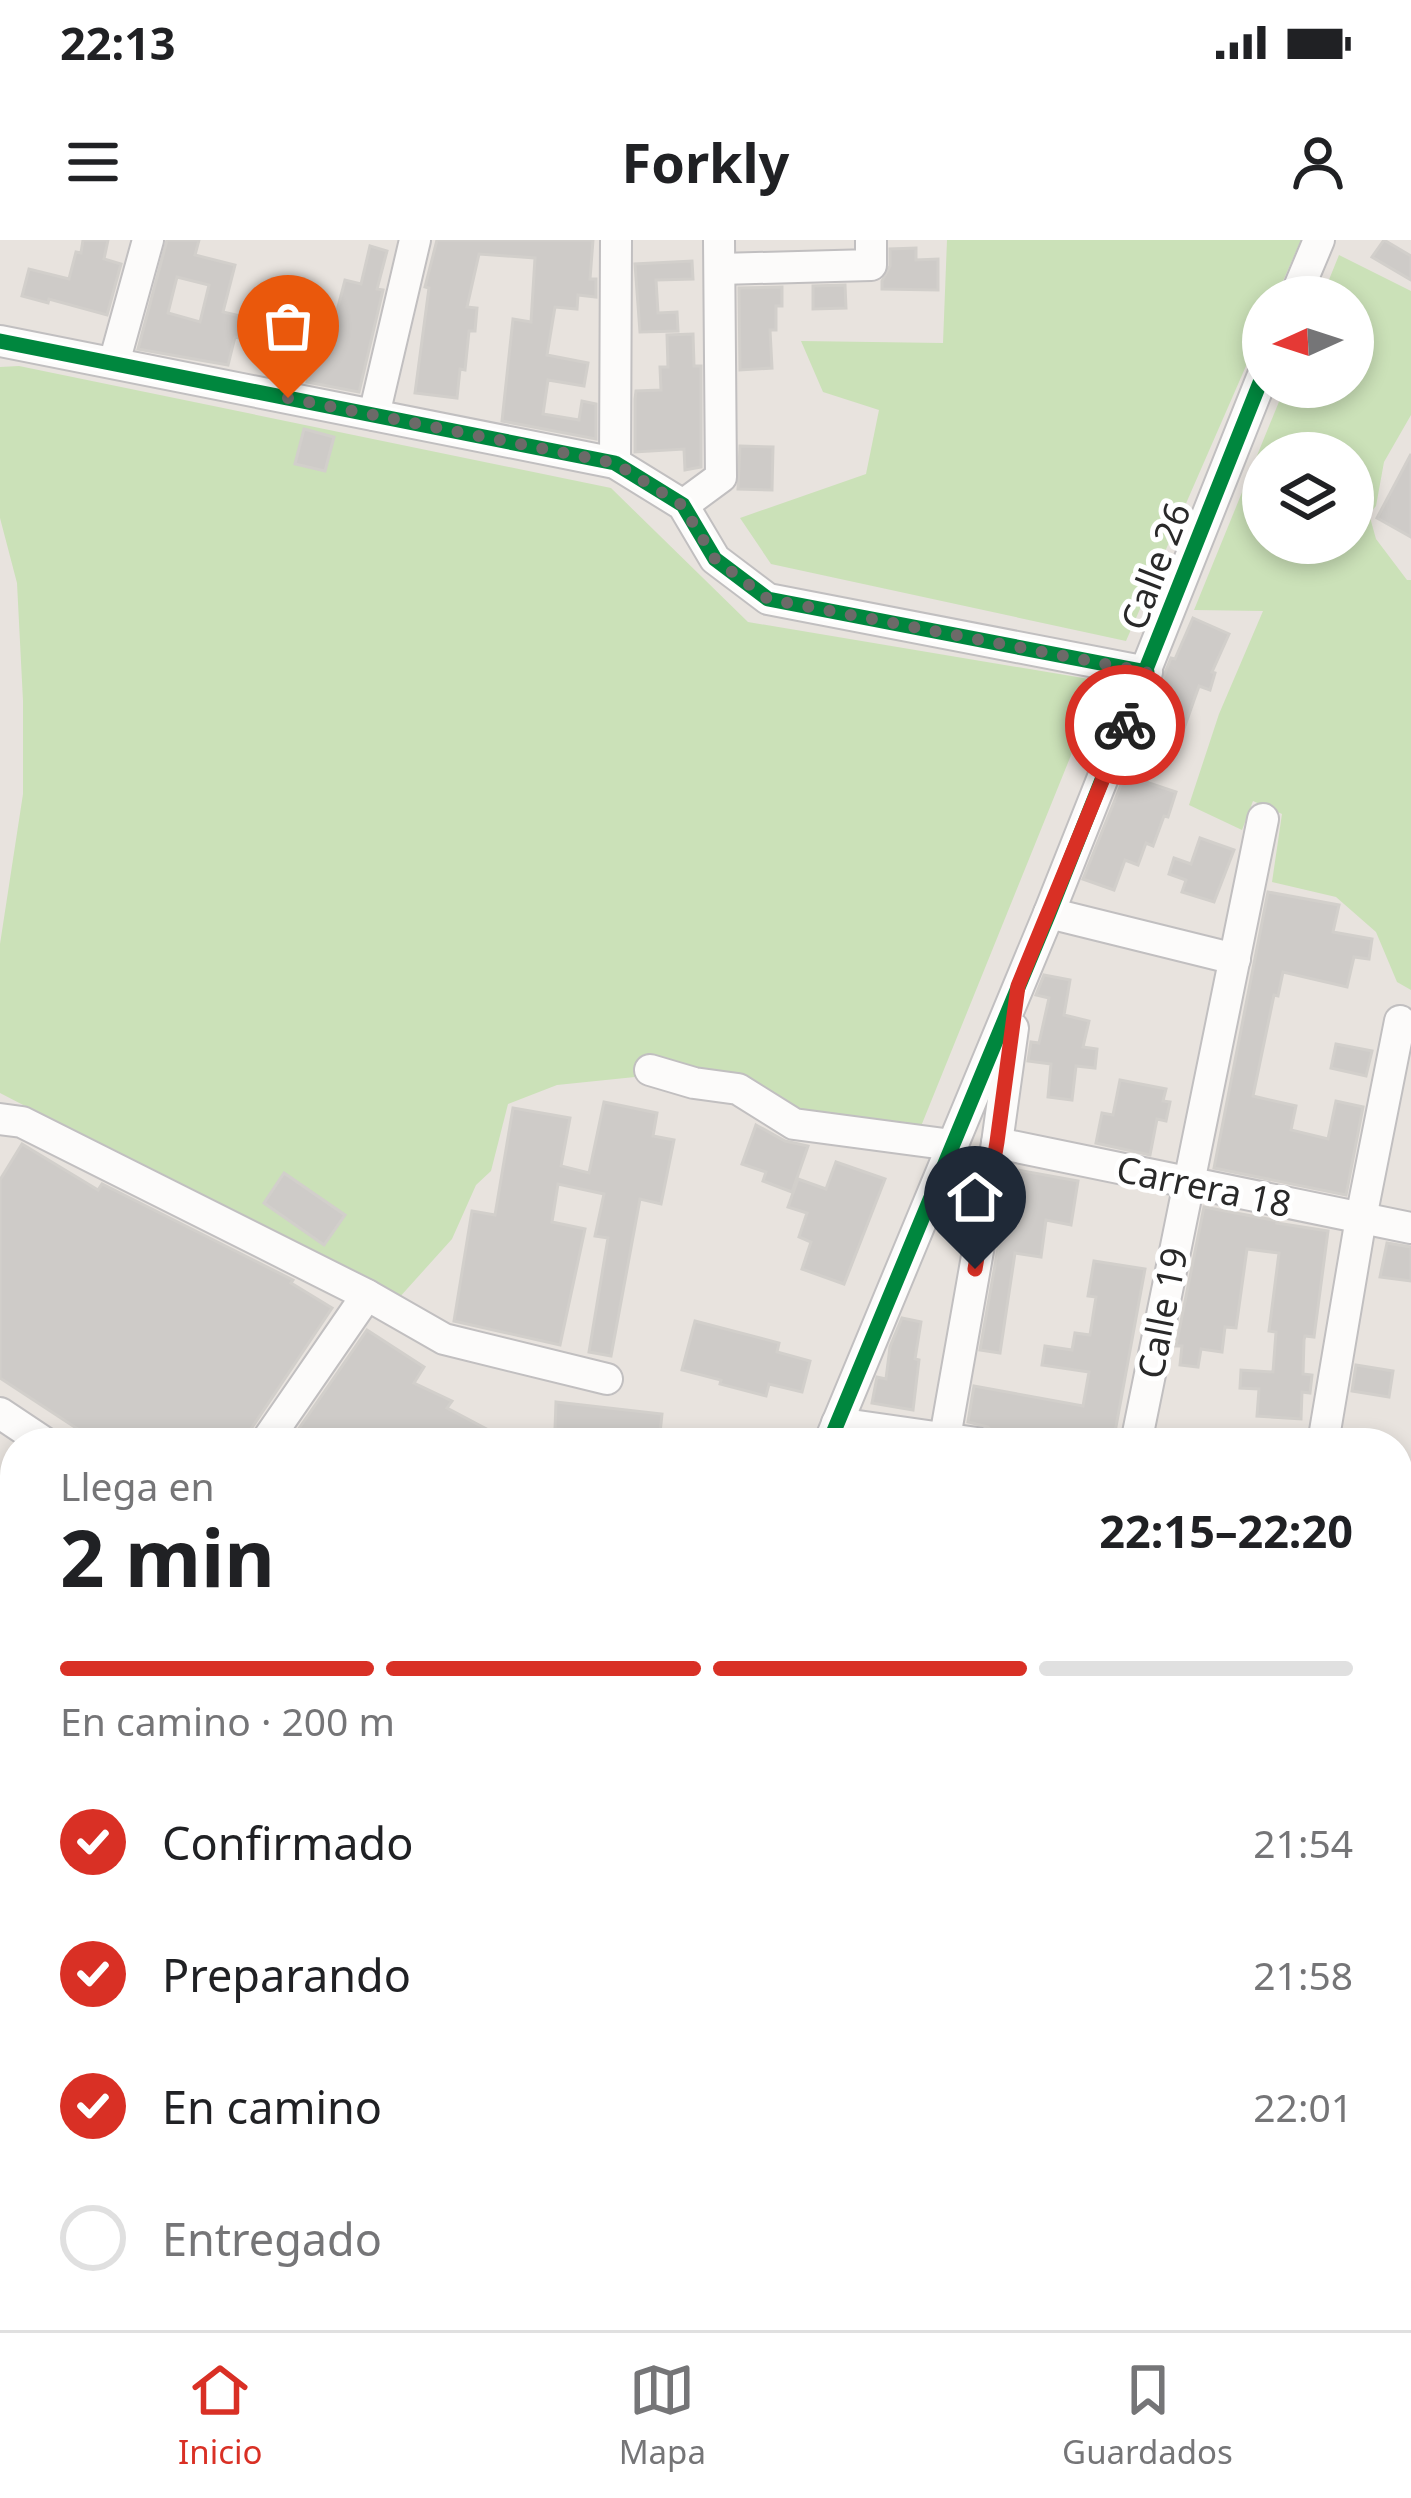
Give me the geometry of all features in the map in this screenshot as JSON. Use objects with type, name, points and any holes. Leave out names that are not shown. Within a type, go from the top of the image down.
[{"type":"street","points":[[115,363],[148,240]]},
{"type":"street","points":[[374,415],[415,240]]},
{"type":"street","points":[[615,463],[616,240]]},
{"type":"street","points":[[682,505],[721,477],[720,255],[871,265],[871,240]]},
{"type":"street","points":[[1304,276],[1319,240]]},
{"type":"street","points":[[0,340],[615,463],[682,505],[715,559],[768,599],[1147,672]]},
{"type":"street","name":"Calle 26","points":[[835,1428],[1147,672],[1249,408]]},
{"type":"street","name":"Calle 19","points":[[1139,1428],[1263,819]]},
{"type":"street","points":[[1049,913],[1235,959]]},
{"type":"street","points":[[947,1428],[997,1142],[1018,986]]},
{"type":"street","points":[[1326,1428],[1400,1021]]},
{"type":"street","points":[[650,1070],[738,1089],[794,1124],[952,1145]]},
{"type":"street","points":[[0,1119],[22,1122],[367,1295],[444,1339],[607,1379]]},
{"type":"street","name":"Carrera 18","points":[[997,1142],[1411,1228]]},
{"type":"street","points":[[275,1428],[367,1295]]},
{"type":"green space","points":[[947,240],[1301,240],[1285,276],[1242,276],[1242,375],[1126,641],[771,564],[740,518],[866,474],[879,410],[823,392],[801,341],[943,343]]},
{"type":"green space","points":[[1339,255],[1411,291],[1411,415],[1384,462],[1374,508],[1374,432],[1267,432],[1276,408],[1374,408],[1374,276],[1330,276]]},
{"type":"green space","points":[[19,366],[611,488],[748,622],[1101,681],[911,1151],[850,1122],[674,1073],[557,1085],[508,1104],[491,1171],[476,1185],[452,1239],[398,1299],[0,1093],[0,944],[23,794],[23,701],[17,583],[0,518],[0,367]]},
{"type":"green space","points":[[1242,492],[1242,564],[1374,564],[1374,532],[1411,580],[1411,990],[1397,982],[1376,932],[1336,897],[1272,882],[1282,814],[1253,801],[1242,830],[1189,805],[1219,714],[1263,611],[1194,610]]},
{"type":"building","points":[[83,240],[108,240],[104,259],[121,264],[107,315],[22,296],[29,269],[69,279]]},
{"type":"building","points":[[167,240],[199,240],[195,255],[235,265],[223,312],[245,317],[228,365],[138,349]],"holes":[[[177,277],[209,285],[200,322],[168,313]]]},
{"type":"building","points":[[437,240],[593,240],[590,279],[596,279],[596,297],[578,295],[577,309],[555,307],[547,355],[588,363],[584,386],[548,380],[543,414],[579,420],[582,401],[596,404],[596,439],[502,421],[513,319],[531,322],[535,258],[479,254],[467,307],[477,308],[475,331],[469,331],[457,398],[415,393],[429,288],[425,287]]},
{"type":"building","points":[[1384,240],[1411,256],[1411,280],[1372,257]]},
{"type":"building","points":[[370,246],[387,251],[377,289],[383,290],[359,392],[307,382],[314,355],[285,347],[292,323],[331,334],[345,280],[361,284]]},
{"type":"building","points":[[916,248],[916,260],[938,259],[938,290],[882,289],[890,249]]},
{"type":"building","points":[[692,261],[693,279],[656,280],[658,313],[677,312],[678,331],[640,332],[635,264]]},
{"type":"building","points":[[845,285],[846,308],[813,309],[813,286]]},
{"type":"building","points":[[782,287],[776,330],[770,330],[772,368],[740,370],[739,288]]},
{"type":"building","points":[[693,334],[694,366],[701,366],[701,467],[685,470],[684,449],[635,452],[635,399],[636,391],[661,390],[660,367],[668,367],[667,335]]},
{"type":"building","points":[[304,429],[334,437],[325,471],[295,464]]},
{"type":"building","points":[[740,446],[773,447],[772,490],[738,489]]},
{"type":"building","points":[[1411,454],[1411,537],[1377,518]]},
{"type":"building","points":[[1193,618],[1229,634],[1212,672],[1210,690],[1199,686],[1176,751],[1139,738],[1171,658],[1175,659]]},
{"type":"building","points":[[1125,775],[1176,792],[1153,846],[1146,843],[1138,865],[1125,860],[1114,890],[1083,879]]},
{"type":"building","points":[[1200,838],[1234,850],[1214,902],[1182,892],[1186,880],[1169,874],[1174,858],[1191,864]]},
{"type":"building","points":[[1268,892],[1339,905],[1333,932],[1372,939],[1369,959],[1354,957],[1347,987],[1283,972],[1253,1096],[1296,1106],[1291,1130],[1328,1139],[1336,1101],[1363,1107],[1346,1195],[1214,1168]]},
{"type":"building","points":[[1044,975],[1070,980],[1064,1015],[1089,1021],[1083,1047],[1097,1049],[1095,1068],[1076,1066],[1072,1100],[1048,1097],[1051,1064],[1028,1061],[1031,1042],[1039,1043],[1049,998],[1036,995]]},
{"type":"building","points":[[1336,1044],[1372,1051],[1366,1076],[1331,1068]]},
{"type":"building","points":[[1120,1080],[1166,1089],[1163,1101],[1170,1102],[1166,1121],[1157,1119],[1150,1155],[1096,1143],[1102,1113],[1113,1115]]},
{"type":"building","points":[[604,1102],[657,1113],[653,1136],[674,1140],[661,1204],[640,1199],[611,1356],[589,1352],[608,1238],[595,1236],[604,1194],[558,1184],[552,1222],[585,1229],[560,1345],[454,1321],[472,1211],[495,1215],[513,1108],[570,1118],[561,1166],[589,1173]]},
{"type":"building","points":[[756,1125],[785,1141],[808,1146],[792,1192],[763,1181],[766,1172],[742,1164]]},
{"type":"building","points":[[22,1144],[98,1190],[102,1184],[293,1280],[291,1283],[332,1308],[252,1428],[76,1428],[0,1378],[0,1180]]},
{"type":"building","points":[[836,1162],[885,1179],[844,1284],[802,1269],[811,1242],[799,1237],[807,1213],[788,1207],[798,1179],[826,1189]]},
{"type":"building","points":[[1012,1169],[1078,1181],[1071,1225],[1046,1220],[1041,1257],[1015,1253],[1000,1353],[980,1350]]},
{"type":"building","points":[[284,1173],[345,1215],[324,1245],[264,1203]]},
{"type":"building","points":[[1204,1207],[1328,1231],[1314,1337],[1304,1340],[1303,1374],[1312,1375],[1310,1393],[1302,1392],[1301,1419],[1257,1416],[1259,1389],[1240,1388],[1241,1370],[1273,1372],[1276,1332],[1269,1331],[1279,1253],[1247,1249],[1236,1328],[1225,1327],[1222,1352],[1201,1349],[1198,1367],[1180,1365],[1182,1346],[1176,1346]]},
{"type":"building","points":[[1387,1243],[1411,1247],[1411,1281],[1380,1277]]},
{"type":"building","points":[[1094,1261],[1145,1269],[1116,1428],[989,1428],[968,1422],[974,1386],[1083,1406],[1089,1372],[1042,1365],[1045,1346],[1072,1350],[1075,1333],[1090,1335],[1096,1297],[1088,1296]]},
{"type":"building","points":[[902,1318],[921,1322],[913,1410],[872,1403],[877,1377],[886,1379],[890,1347]]},
{"type":"building","points":[[695,1321],[779,1343],[777,1352],[810,1361],[802,1392],[769,1384],[766,1396],[682,1370]]},
{"type":"building","points":[[367,1330],[424,1367],[414,1383],[452,1401],[447,1408],[485,1428],[299,1428]]},
{"type":"building","points":[[1356,1365],[1393,1371],[1389,1397],[1352,1391]]},
{"type":"building","points":[[556,1402],[662,1414],[661,1428],[555,1428]]},
{"type":"cycle path","points":[[0,341],[615,463],[683,505],[715,559],[768,599],[1147,672]]},
{"type":"cycle path","points":[[835,1428],[1049,913],[1250,408]]},
{"type":"way so far","points":[[288,398],[615,463],[682,505],[715,559],[768,599],[1147,672],[1125,725]]},
{"type":"route","points":[[975,1269],[1018,986],[1125,725]]}]
